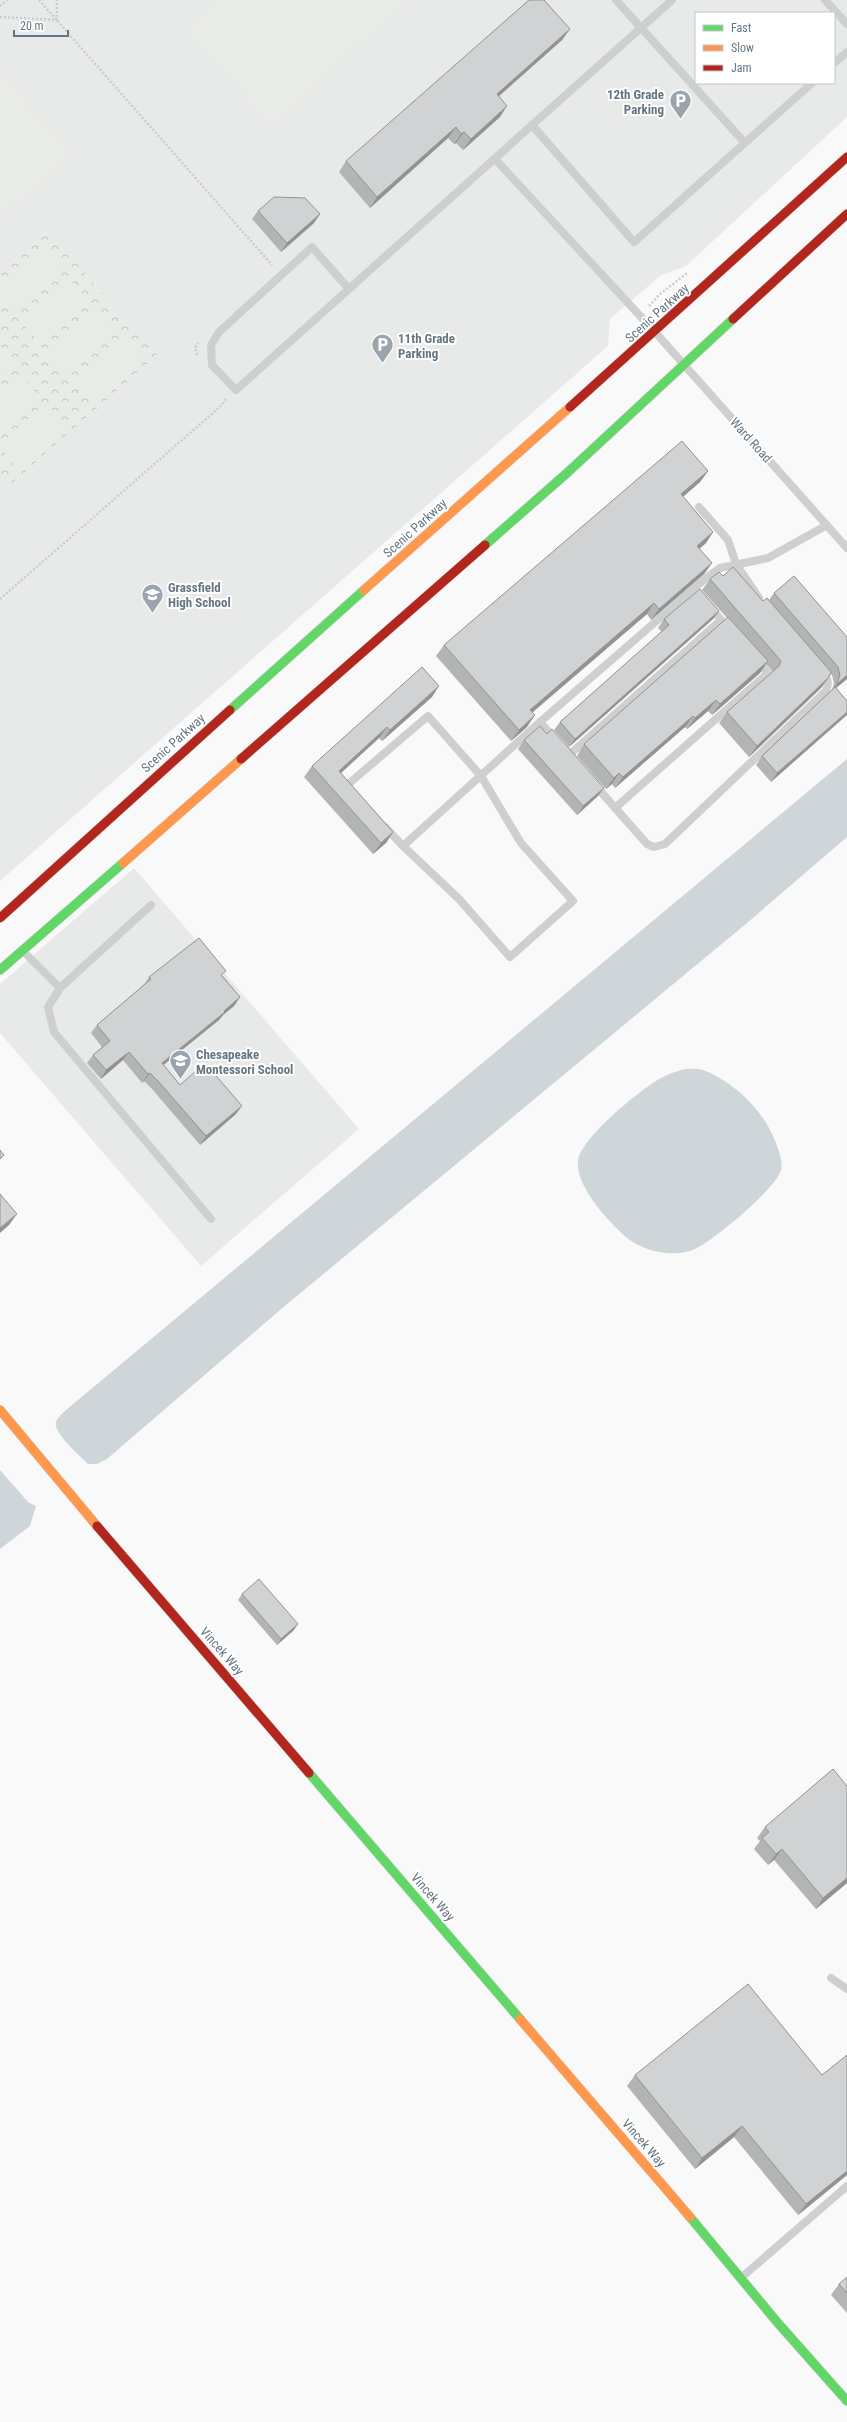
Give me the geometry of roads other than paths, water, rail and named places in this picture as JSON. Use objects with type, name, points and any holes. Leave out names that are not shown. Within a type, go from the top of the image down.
[{"type":"street","name":"Scenic Parkway","points":[[0,918],[155,776],[655,332],[847,157]]},
{"type":"street","points":[[0,970],[567,473],[683,363],[847,214]]},
{"type":"street","name":"Vincek Way","points":[[0,1410],[86,1514],[741,2277],[777,2322],[847,2401]]},
{"type":"lane","points":[[616,0],[642,27],[745,143]]},
{"type":"lane","points":[[349,289],[312,247],[219,332],[211,345],[212,365],[236,390],[532,126],[672,0]]},
{"type":"lane","points":[[827,1],[847,24]]},
{"type":"lane","points":[[835,62],[847,52]]},
{"type":"lane","points":[[532,126],[634,242],[811,84]]},
{"type":"lane","name":"Ward Road","points":[[495,159],[655,332],[847,548]]},
{"type":"lane","points":[[699,507],[728,540],[736,564],[762,602]]},
{"type":"lane","points":[[403,846],[540,722],[699,594],[720,568],[768,558],[827,525]]},
{"type":"lane","points":[[699,594],[737,638]]},
{"type":"lane","points":[[540,722],[567,752],[721,620]]},
{"type":"lane","points":[[615,808],[768,673],[752,655]]},
{"type":"lane","points":[[590,779],[647,844],[654,847],[665,844],[826,691],[829,684],[828,679],[818,667]]},
{"type":"lane","points":[[356,797],[346,786],[428,716],[482,776],[521,843],[573,901],[510,957],[459,899],[377,819]]},
{"type":"lane","points":[[151,905],[60,988],[48,1007],[54,1032],[211,1219]]},
{"type":"lane","points":[[22,950],[60,988]]},
{"type":"lane","points":[[831,1978],[847,1989]]},
{"type":"lane","points":[[741,2277],[847,2186]]},
{"type":"place","name":"12th Grade Parking","points":[[680,120]]},
{"type":"place","name":"11th Grade Parking","points":[[382,364]]},
{"type":"place","name":"Grassfield High School","points":[[152,614]]},
{"type":"place","name":"Chesapeake Montessori School","points":[[180,1080]]}]
